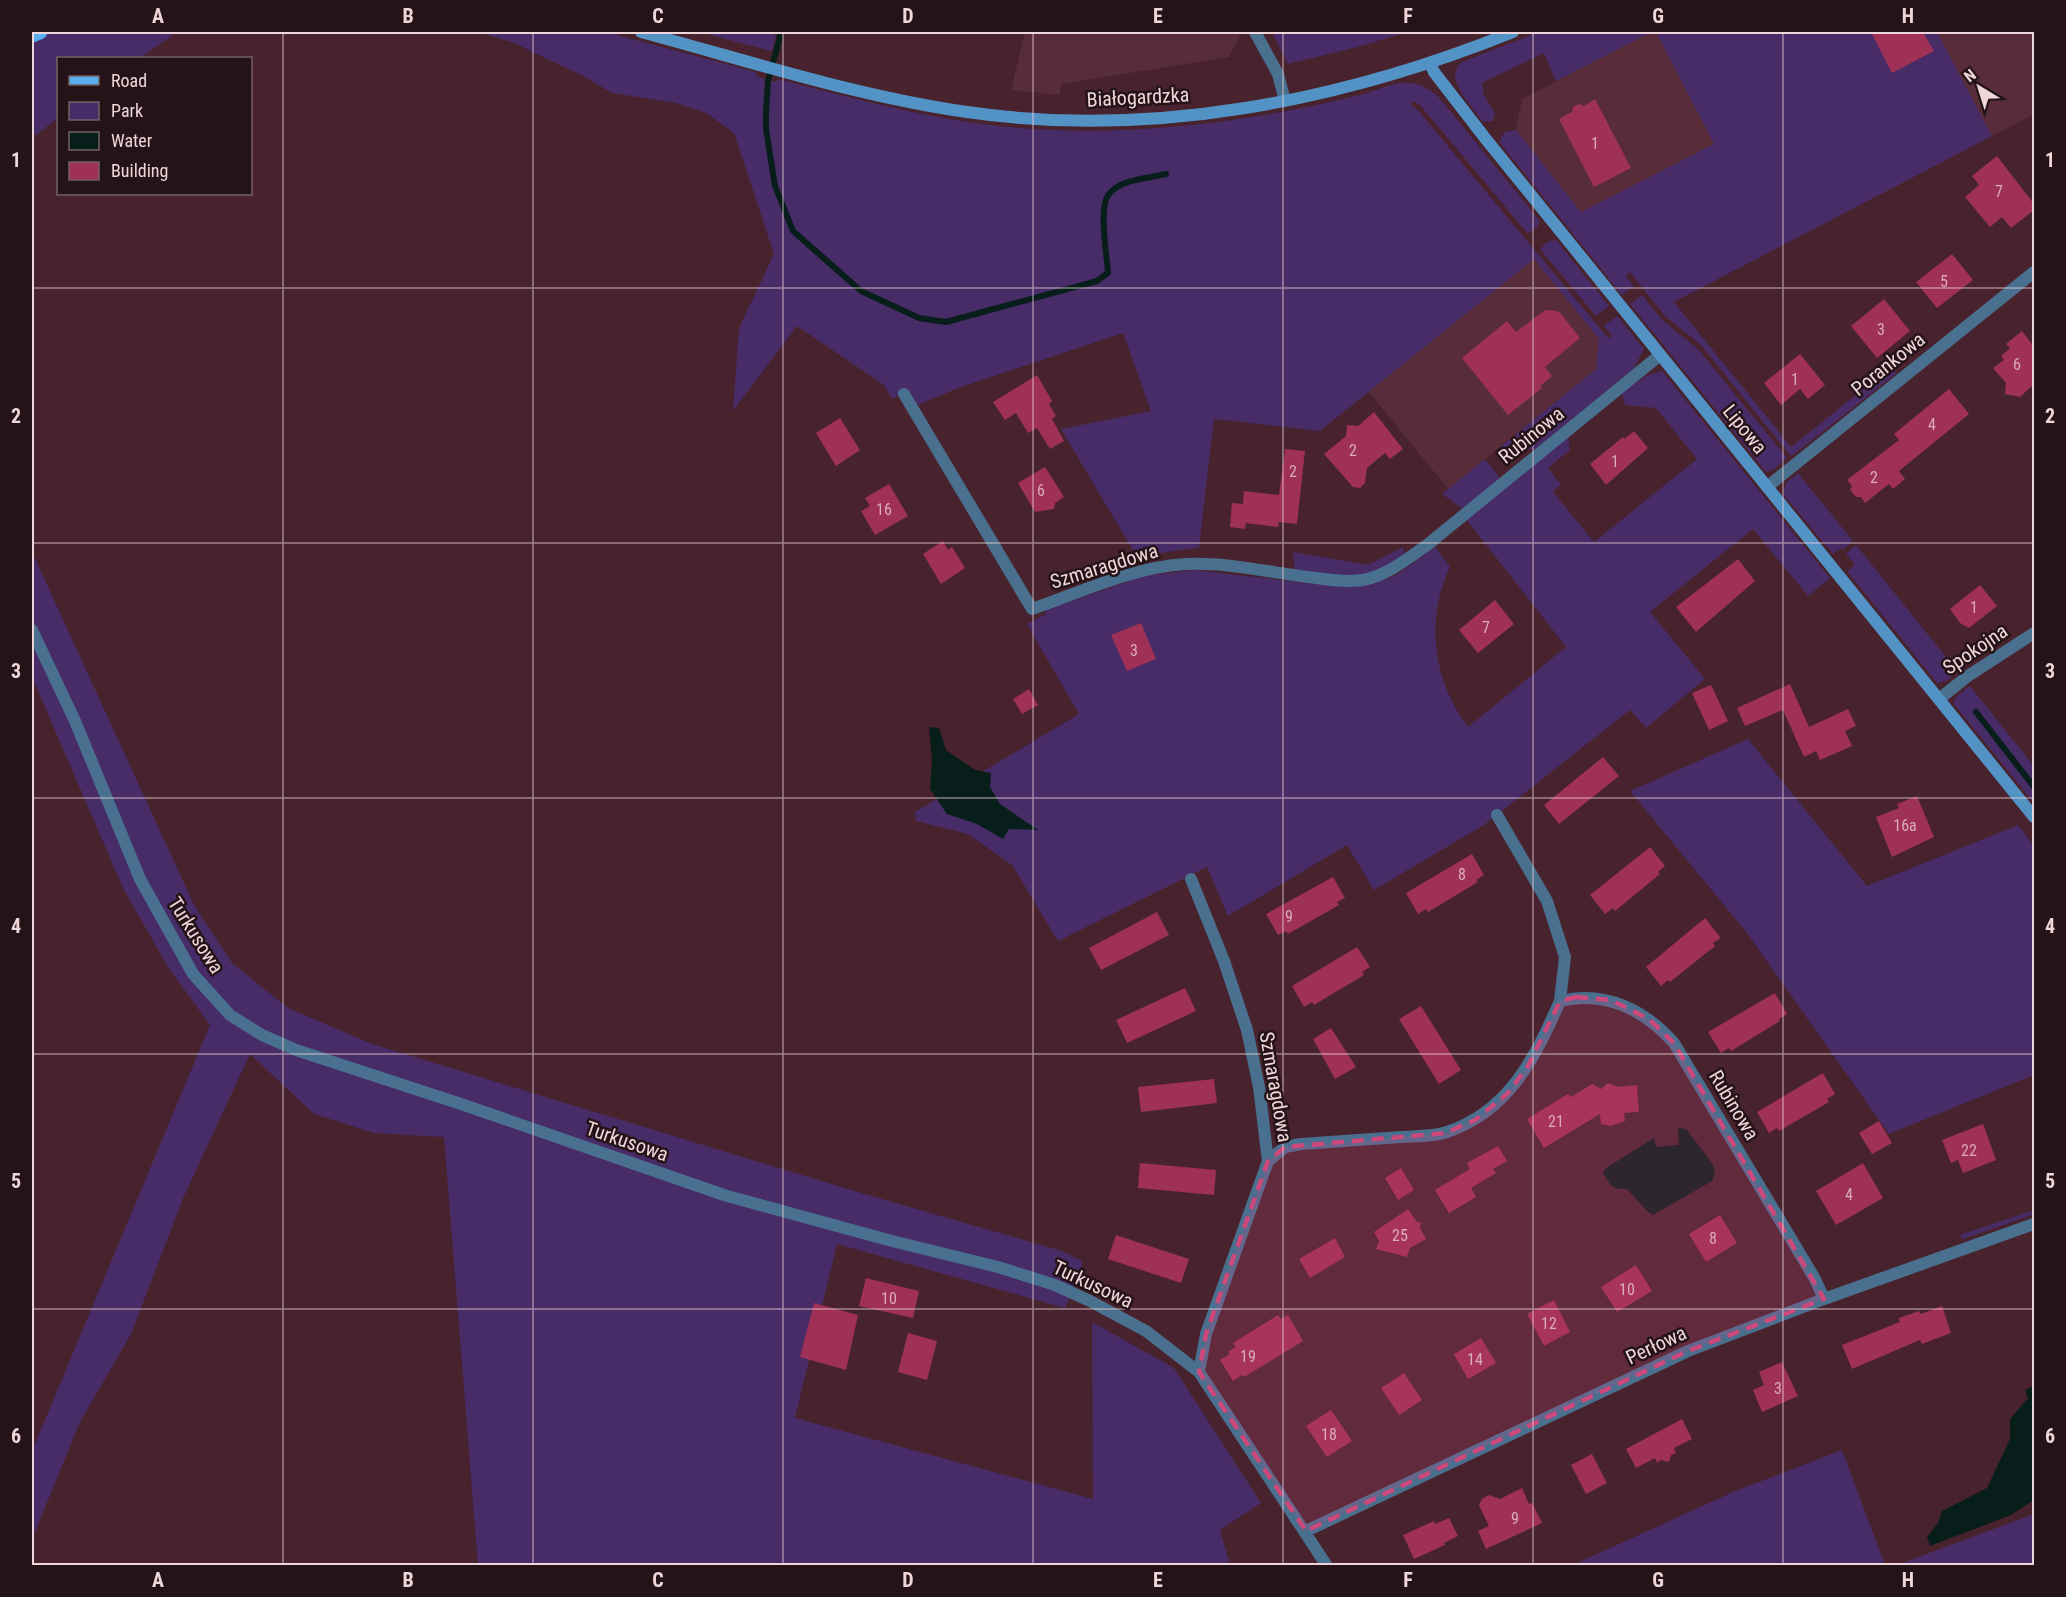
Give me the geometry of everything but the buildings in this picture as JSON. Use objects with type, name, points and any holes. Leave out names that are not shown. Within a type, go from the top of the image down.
[{"type":"main road","points":[[32,36],[40,32]]},
{"type":"street","name":"Białogardzka","points":[[641,32],[850,89],[926,105],[968,112],[1083,120],[1158,117],[1238,109],[1285,101],[1360,84],[1430,63],[1513,32]]},
{"type":"street","points":[[1256,32],[1278,74],[1285,101]]},
{"type":"street","name":"Lipowa","points":[[1430,63],[1462,110],[2034,817]]},
{"type":"street","name":"Porankowa","points":[[1767,487],[2034,272]]},
{"type":"street","name":"Rubinowa","points":[[1427,545],[1660,355]]},
{"type":"street","name":"Szmaragdowa","points":[[904,394],[1032,609],[1128,575],[1183,564],[1208,564],[1336,581],[1363,580],[1390,571],[1427,545]]},
{"type":"street","name":"Turkusowa","points":[[32,630],[75,721],[140,879],[193,974],[230,1014],[254,1030],[296,1050],[727,1196],[998,1267],[1055,1285],[1090,1301],[1146,1331],[1199,1372],[1327,1566]]},
{"type":"street","name":"Spokojna","points":[[1939,699],[1968,676],[2034,633]]},
{"type":"street","points":[[1268,1161],[1285,1147],[1301,1144],[1444,1133],[1475,1120],[1507,1094],[1528,1066],[1544,1038],[1560,1001],[1565,957],[1547,901],[1497,815]]},
{"type":"street","name":"Szmaragdowa","points":[[1191,879],[1224,961],[1247,1030],[1259,1087],[1268,1161],[1206,1334],[1199,1372]]},
{"type":"street","name":"Rubinowa","points":[[1560,1001],[1576,997],[1611,1000],[1648,1018],[1674,1043],[1815,1279],[1824,1299]]},
{"type":"street","name":"Perłowa","points":[[1306,1532],[1688,1351],[1824,1299],[2034,1224]]},
{"type":"highlighted area","points":[[1576,997],[1611,1000],[1649,1019],[1674,1043],[1824,1299],[1688,1351],[1306,1531],[1199,1372],[1206,1334],[1268,1161],[1285,1147],[1445,1133],[1475,1120],[1507,1094],[1528,1066],[1560,1001]]},
{"type":"shaded area","points":[[1025,32],[1239,32],[1240,35],[1229,57],[1061,84],[1060,95],[1011,90]]},
{"type":"shaded area","points":[[1656,32],[1715,144],[1581,212],[1516,130],[1522,99]]},
{"type":"shaded area","points":[[1797,32],[2034,32],[2034,114],[1881,194]]},
{"type":"shaded area","points":[[1534,258],[1599,339],[1596,369],[1448,489],[1369,392]]},
{"type":"green space","points":[[32,32],[177,32],[141,57],[57,57],[57,119],[32,138]]},
{"type":"green space","points":[[477,32],[605,32],[756,72],[756,76],[765,79],[764,85],[769,87],[771,81],[777,82],[778,79],[930,116],[1016,128],[1051,130],[1120,130],[1224,121],[1309,107],[1396,84],[1417,84],[1437,95],[1540,221],[1538,226],[1528,234],[1420,105],[1413,101],[1411,105],[1417,109],[1608,338],[1612,336],[1604,326],[1617,316],[1644,349],[1634,368],[1534,450],[1500,447],[1596,369],[1599,339],[1534,259],[1320,431],[1214,419],[1199,547],[1137,557],[1061,429],[1151,411],[1123,333],[958,388],[918,405],[908,390],[892,399],[884,385],[797,326],[733,411],[739,328],[774,254],[734,133],[706,113],[676,103],[612,93],[585,77],[512,42]]},
{"type":"green space","points":[[698,32],[758,32],[776,35],[772,51]]},
{"type":"green space","points":[[1272,32],[1407,32],[1288,64]]},
{"type":"green space","points":[[1539,32],[1652,32],[1556,81],[1544,53],[1482,83],[1484,95],[1495,113],[1493,121],[1483,122],[1458,86],[1455,74],[1457,68],[1462,62]]},
{"type":"green space","points":[[1656,32],[1937,32],[1992,136],[1674,302],[1791,447],[1892,366],[1897,373],[1793,455],[1790,455],[1701,345],[1665,316],[1630,272],[1626,276],[1634,286],[1622,295],[1500,143],[1505,132],[1516,130],[1581,212],[1714,144]]},
{"type":"green space","points":[[1556,240],[1609,306],[1596,316],[1540,249],[1549,241]]},
{"type":"green space","points":[[1642,295],[1662,320],[1698,349],[1787,458],[1774,469],[1766,472],[1630,304]]},
{"type":"green space","points":[[1662,371],[1830,578],[1808,596],[1753,529],[1650,612],[1705,679],[1646,728],[1630,710],[1484,825],[1374,890],[1347,845],[1228,916],[1207,867],[1058,941],[1012,865],[968,834],[916,821],[915,812],[1079,714],[1027,624],[1046,614],[1045,610],[1144,576],[1194,570],[1333,586],[1364,586],[1395,576],[1435,547],[1450,567],[1437,608],[1436,649],[1447,690],[1468,727],[1566,647],[1466,519],[1568,437],[1570,450],[1548,468],[1561,485],[1553,492],[1594,542],[1697,459],[1656,408],[1625,405],[1622,393],[1646,376]]},
{"type":"green space","points":[[1485,459],[1500,478],[1463,509],[1442,494]]},
{"type":"green space","points":[[1798,473],[1853,541],[1842,550],[1841,548],[1833,554],[1783,494],[1786,483]]},
{"type":"green space","points":[[1856,545],[1958,672],[1946,681],[1937,683],[1847,571],[1855,565],[1846,554]]},
{"type":"green space","points":[[1403,547],[1404,556],[1389,565],[1361,576],[1337,576],[1295,570],[1293,552],[1368,565]]},
{"type":"green space","points":[[32,552],[194,905],[232,963],[288,1008],[372,1044],[851,1190],[1062,1251],[1083,1262],[1078,1280],[1065,1308],[837,1244],[795,1418],[1093,1499],[1092,1322],[1174,1368],[1261,1503],[1220,1530],[1230,1565],[478,1565],[444,1137],[374,1133],[314,1114],[250,1054],[184,1196],[131,1334],[80,1422],[32,1539],[32,1451],[210,1025],[168,967],[123,888],[32,677]]},
{"type":"green space","points":[[1970,686],[2034,766],[2034,803],[1953,703],[1957,696]]},
{"type":"green space","points":[[1748,739],[1867,886],[2018,825],[2034,846],[2034,1075],[1889,1134],[1747,933],[1630,791]]},
{"type":"green space","points":[[2034,1210],[2034,1214],[1963,1239],[1960,1235]]},
{"type":"green space","points":[[1842,1450],[1885,1565],[1573,1565],[1733,1492]]},
{"type":"green space","points":[[2034,1514],[2034,1565],[1897,1565]]},
{"type":"water","points":[[929,727],[939,728],[946,750],[975,770],[991,773],[990,787],[1000,804],[1038,830],[1009,829],[1003,839],[977,824],[947,814],[930,789],[932,760]]},
{"type":"water","points":[[1678,1127],[1687,1130],[1712,1163],[1715,1172],[1712,1181],[1653,1215],[1627,1189],[1612,1186],[1603,1173],[1606,1168],[1654,1138],[1656,1147],[1679,1145]]},
{"type":"water","points":[[2034,1386],[2034,1500],[2011,1515],[1930,1546],[1927,1537],[1938,1523],[1942,1511],[1987,1488],[2010,1439],[2010,1419],[2028,1398],[2025,1390]]},
{"type":"waterway","points":[[779,32],[780,37],[768,81],[766,129],[775,186],[793,231],[861,291],[919,318],[946,322],[1097,281],[1108,273],[1104,209],[1109,194],[1128,182],[1166,174]]},
{"type":"waterway","points":[[1976,712],[2034,787]]}]
